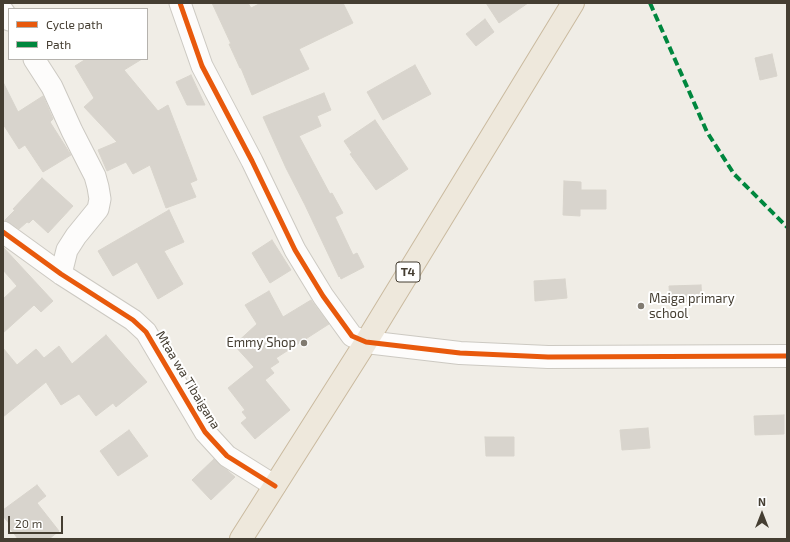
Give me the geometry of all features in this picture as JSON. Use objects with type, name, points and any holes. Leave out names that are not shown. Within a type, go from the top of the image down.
[{"type":"highway","name":"T4","points":[[240,539],[366,342],[573,3]]},
{"type":"street","points":[[180,3],[202,66],[252,161],[295,250],[324,296],[352,336],[366,342],[460,353],[548,357],[787,356]]},
{"type":"street","points":[[35,60],[52,87],[95,176],[100,199],[98,209],[76,236],[67,250],[61,274]]},
{"type":"street","name":"Mtaa wa Tibaigana","points":[[7,240],[134,320],[146,332],[205,432],[227,456],[275,486]]},
{"type":"building","points":[[212,3],[248,3],[251,8],[261,3],[343,3],[353,23],[299,49],[309,69],[252,95]]},
{"type":"building","points":[[486,3],[528,3],[499,23]]},
{"type":"building","points":[[485,19],[494,32],[476,46],[466,34]]},
{"type":"building","points":[[772,54],[777,76],[760,80],[755,58]]},
{"type":"building","points":[[84,60],[140,60],[124,70],[158,111],[168,105],[197,180],[190,183],[196,197],[166,208],[150,165],[133,174],[126,162],[107,171],[98,150],[117,142],[84,107],[94,98],[75,66]]},
{"type":"building","points":[[415,65],[431,94],[383,120],[367,92]]},
{"type":"building","points":[[191,75],[205,105],[187,105],[176,82]]},
{"type":"building","points":[[3,82],[18,112],[43,96],[53,119],[50,122],[71,155],[43,172],[25,145],[19,149],[3,124]]},
{"type":"building","points":[[324,93],[331,110],[317,116],[321,126],[299,136],[330,194],[332,193],[343,213],[335,217],[353,255],[357,253],[364,267],[341,279],[286,168],[263,117]]},
{"type":"building","points":[[375,120],[408,169],[376,190],[350,154],[352,153],[344,141]]},
{"type":"building","points":[[42,178],[73,206],[48,233],[33,219],[19,229],[5,220],[15,210],[13,209]]},
{"type":"building","points":[[564,181],[581,182],[581,190],[606,190],[606,209],[580,209],[580,216],[563,215]]},
{"type":"building","points":[[169,210],[184,242],[164,251],[183,284],[158,299],[137,262],[113,276],[98,251]]},
{"type":"building","points":[[272,240],[291,270],[270,283],[252,253]]},
{"type":"building","points":[[3,247],[53,301],[41,312],[34,305],[3,333],[3,299],[17,286],[3,270]]},
{"type":"building","points":[[565,279],[567,298],[535,301],[534,281]]},
{"type":"building","points":[[701,285],[702,301],[670,302],[669,286]]},
{"type":"building","points":[[269,291],[283,317],[311,300],[329,324],[276,358],[279,362],[270,368],[274,373],[265,380],[290,410],[255,439],[241,423],[247,418],[242,412],[245,410],[228,388],[254,367],[234,345],[257,324],[245,305]]},
{"type":"building","points":[[106,335],[147,382],[116,407],[113,403],[96,416],[79,394],[61,405],[46,382],[3,417],[3,348],[17,365],[36,349],[44,358],[59,346],[72,364]]},
{"type":"building","points":[[784,415],[784,434],[755,435],[754,416]]},
{"type":"building","points":[[648,428],[650,448],[622,450],[620,430]]},
{"type":"building","points":[[129,430],[148,456],[118,476],[100,451]]},
{"type":"building","points":[[485,437],[514,437],[514,456],[486,456]]},
{"type":"building","points":[[214,459],[235,477],[211,500],[192,480]]},
{"type":"building","points":[[37,485],[46,496],[37,503],[59,531],[49,539],[18,539],[9,527],[11,526],[3,516],[3,510]]},
{"type":"marked path","points":[[650,3],[707,132],[734,174],[787,227]]},
{"type":"cycle path","points":[[180,3],[202,66],[252,161],[295,250],[323,296],[352,336],[366,342],[460,353],[548,357],[787,356]]},
{"type":"cycle path","points":[[3,232],[61,274],[133,320],[146,332],[205,432],[227,456],[275,486]]},
{"type":"place","name":"Maiga primary school","points":[[641,306]]},
{"type":"place","name":"Emmy Shop","points":[[304,343]]}]
